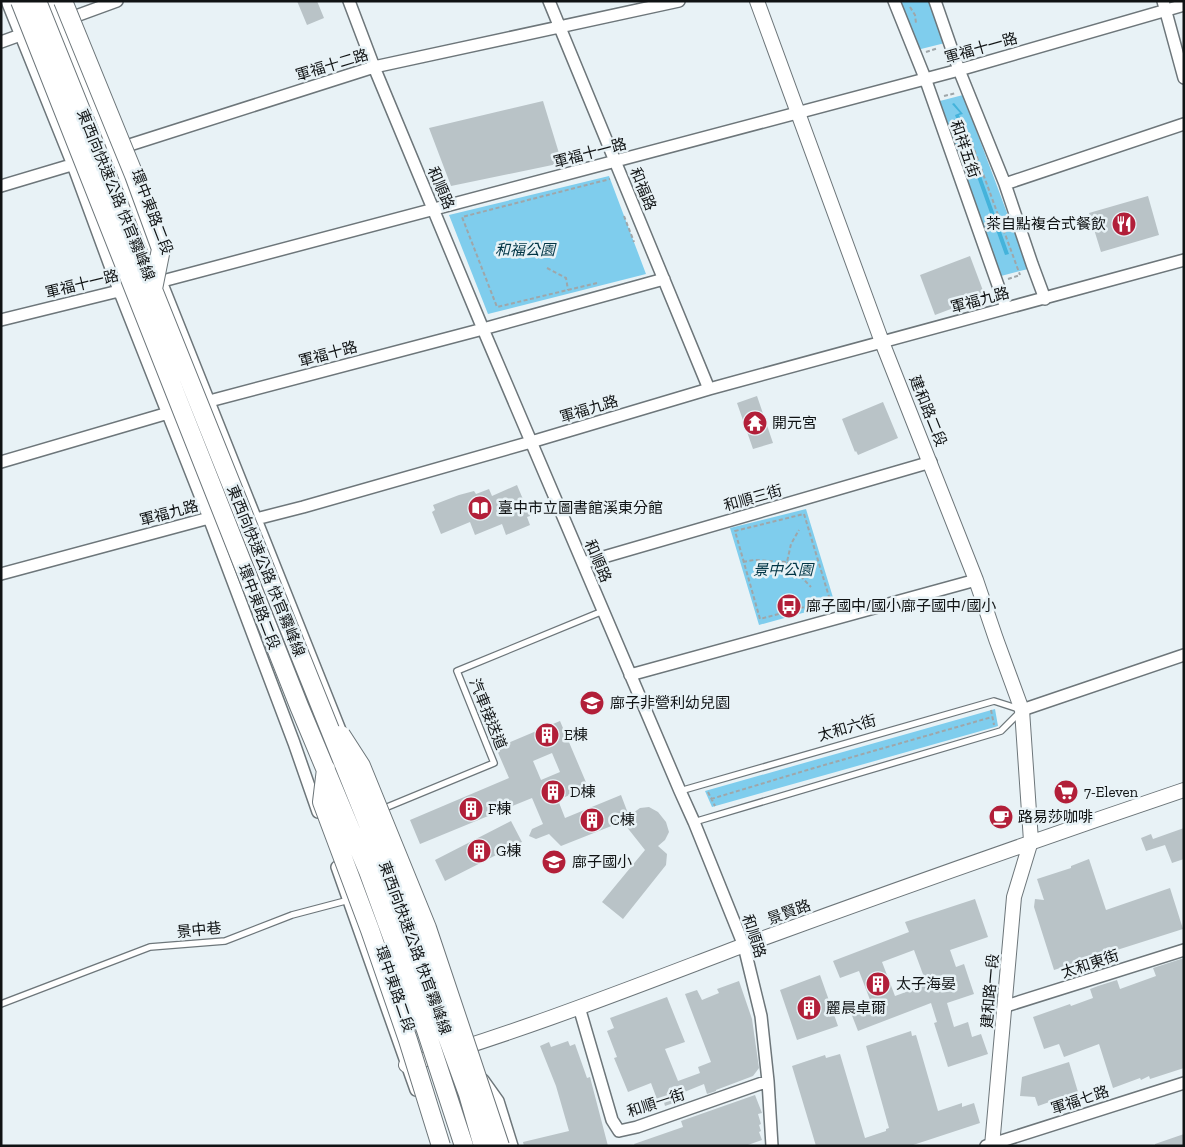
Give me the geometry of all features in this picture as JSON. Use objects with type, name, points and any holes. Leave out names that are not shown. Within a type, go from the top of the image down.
[{"type":"highway","name":"東西向快速公路 快官霧峰線","points":[[20,1],[299,706],[362,855],[426,1030],[464,1146]]},
{"type":"highway","name":"東西向快速公路 快官霧峰線","points":[[37,1],[158,286],[202,414],[391,882],[468,1094],[483,1146]]},
{"type":"highway","points":[[63,1],[134,175],[161,249],[158,286]]},
{"type":"highway","points":[[316,696],[360,766],[424,919],[500,1146]]},
{"type":"highway","points":[[326,768],[322,802],[408,1040],[441,1146]]},
{"type":"street","name":"環中東路二段","points":[[7,1],[73,164],[119,290],[168,412],[291,734],[417,1094],[433,1146]]},
{"type":"street","name":"環中東路二段","points":[[52,1],[112,151],[158,286],[210,401],[400,883],[462,1049],[490,1146]]},
{"type":"street","points":[[1,42],[117,1]]},
{"type":"street","name":"和順路","points":[[349,1],[374,68],[483,329],[694,822],[744,946],[761,1016],[772,1146]]},
{"type":"street","name":"和福路","points":[[549,1],[708,389]]},
{"type":"street","name":"軍福十二路","points":[[1,186],[374,68],[679,1]]},
{"type":"street","name":"建和路二段","points":[[757,1],[882,342],[976,580],[1022,710],[1030,842]]},
{"type":"street","name":"和祥五街","points":[[894,1],[914,55],[925,78],[1006,308]]},
{"type":"street","name":"和祥五街","points":[[935,1],[959,70],[1005,184],[1046,299]]},
{"type":"street","name":"軍福十一路","points":[[1,320],[119,290],[158,286],[434,210],[959,70],[1164,6],[1184,5]]},
{"type":"street","points":[[1164,6],[1184,78]]},
{"type":"street","points":[[1005,184],[1184,124]]},
{"type":"street","name":"軍福九路","points":[[1,574],[209,518],[256,519],[531,442],[708,389],[1006,308],[1046,299],[1184,260]]},
{"type":"street","name":"軍福十路","points":[[1,462],[168,412],[664,279]]},
{"type":"street","name":"和順三街","points":[[583,563],[931,462]]},
{"type":"street","points":[[630,675],[976,580]]},
{"type":"street","points":[[1022,710],[1184,655]]},
{"type":"street","name":"景賢路","points":[[406,1065],[462,1049],[1030,842],[1184,790]]},
{"type":"street","name":"建和路一段","points":[[990,1145],[1006,1006],[1014,897],[1030,842]]},
{"type":"street","name":"太和東街","points":[[1006,1006],[1184,950]]},
{"type":"street","name":"和順一街","points":[[579,1007],[612,1120],[619,1131],[637,1127],[768,1081]]},
{"type":"street","name":"環中東路二段","points":[[462,1049],[498,1101],[512,1146]]},
{"type":"street","name":"軍福七路","points":[[990,1145],[1184,1083]]},
{"type":"lane","name":"汽車接送道","points":[[373,813],[494,763],[457,671],[603,611]]},
{"type":"lane","name":"太和六街","points":[[680,791],[994,701],[1022,710]]},
{"type":"lane","points":[[694,822],[1001,731],[1022,710]]},
{"type":"lane","name":"景中巷","points":[[1,1004],[150,947],[225,941],[292,915],[349,900],[400,883]]},
{"type":"path","points":[[914,55],[950,45]]},
{"type":"path","points":[[932,101],[968,91]]},
{"type":"path","points":[[956,138],[970,138],[1020,275]]},
{"type":"path","points":[[597,283],[497,307],[462,217],[610,178]]},
{"type":"path","points":[[624,215],[634,242]]},
{"type":"path","points":[[547,268],[566,278],[570,305]]},
{"type":"path","points":[[996,283],[1035,270]]},
{"type":"path","points":[[804,514],[830,600],[760,619],[744,562],[735,531],[804,514]]},
{"type":"path","points":[[787,562],[791,544],[798,530]]},
{"type":"path","points":[[744,562],[754,560],[787,562],[811,586]]},
{"type":"path","points":[[991,710],[995,727]]},
{"type":"path","points":[[711,799],[992,718]]},
{"type":"path","points":[[708,792],[715,806]]},
{"type":"green space","points":[[898,1],[929,1],[945,43],[917,50]]},
{"type":"green space","points":[[963,95],[1028,269],[1001,276],[936,102]]},
{"type":"green space","name":"和福公園","points":[[609,176],[646,274],[488,314],[449,215]]},
{"type":"green space","name":"景中公園","points":[[806,509],[835,604],[759,625],[730,528]]},
{"type":"green space","points":[[995,709],[998,726],[995,727],[712,807],[705,791]]},
{"type":"shaded area","points":[[954,103],[963,114],[959,115],[1009,254],[1005,255],[955,115],[960,113],[952,104]]},
{"type":"building","points":[[297,1],[317,1],[324,18],[307,25]]},
{"type":"building","points":[[543,101],[562,163],[451,186],[429,128]]},
{"type":"building","name":"茶自點複合式餐飲","points":[[1148,196],[1159,235],[1101,252],[1089,213]]},
{"type":"building","points":[[970,256],[985,296],[935,315],[920,275]]},
{"type":"building","name":"開元宮","points":[[757,396],[773,443],[753,449],[737,403]]},
{"type":"building","points":[[883,402],[898,438],[858,455],[855,452],[842,419]]},
{"type":"building","name":"臺中市立圖書館溪東分館","points":[[517,485],[530,516],[527,517],[530,525],[506,535],[502,524],[475,535],[470,522],[441,534],[432,512],[435,510],[433,505],[474,491],[476,494],[489,489],[492,496]]},
{"type":"building","points":[[560,721],[588,787],[558,800],[565,818],[621,795],[629,816],[640,808],[649,807],[658,812],[666,822],[669,832],[665,840],[658,846],[667,854],[666,865],[623,919],[602,902],[645,850],[626,826],[619,823],[561,846],[549,834],[536,839],[529,836],[532,829],[543,824],[532,798],[420,844],[410,820],[509,778],[496,748]],"holes":[[[552,753],[560,772],[541,780],[533,761]]]},
{"type":"building","name":"G棟","points":[[511,821],[522,842],[445,881],[435,860]]},
{"type":"building","points":[[1184,828],[1184,859],[1172,863],[1165,845],[1146,851],[1141,838],[1151,834],[1153,839]]},
{"type":"building","points":[[1089,859],[1106,910],[1170,888],[1183,929],[1054,970],[1034,907],[1035,899],[1044,900],[1037,879],[1071,868],[1071,866]]},
{"type":"building","points":[[975,899],[988,937],[950,950],[956,967],[964,964],[974,994],[947,1003],[954,1027],[968,1022],[972,1037],[981,1034],[988,1054],[948,1067],[934,1023],[937,1022],[931,1003],[858,1031],[851,1013],[872,1005],[859,971],[840,978],[833,961],[909,932],[905,922]],"holes":[[[914,950],[924,977],[922,978],[925,985],[895,996],[882,962]]]},
{"type":"building","points":[[1184,958],[1184,1068],[1150,1079],[1149,1076],[1141,1080],[1140,1078],[1113,1088],[1099,1044],[1064,1057],[1059,1044],[1044,1049],[1033,1017],[1093,998],[1090,989],[1098,986],[1117,980],[1120,989],[1156,976],[1153,968]]},
{"type":"building","name":"麗晨卓爾","points":[[820,975],[838,1026],[797,1040],[780,990]]},
{"type":"building","points":[[739,981],[752,1019],[759,1068],[753,1076],[707,1094],[704,1084],[677,1095],[679,1101],[665,1106],[663,1099],[658,1102],[651,1083],[628,1092],[614,1058],[617,1057],[607,1031],[614,1028],[610,1018],[667,997],[685,1042],[665,1049],[678,1081],[700,1073],[698,1067],[711,1062],[685,994],[697,990],[702,1000],[719,993],[717,989]]},
{"type":"building","points":[[911,1031],[912,1036],[916,1035],[938,1111],[962,1103],[962,1107],[974,1103],[980,1123],[910,1146],[816,1146],[792,1066],[825,1055],[826,1058],[840,1054],[865,1138],[886,1131],[889,1128],[866,1046]]},
{"type":"building","points":[[568,1041],[570,1046],[575,1044],[587,1078],[590,1077],[608,1146],[524,1146],[523,1142],[569,1131],[556,1086],[540,1046],[549,1042],[551,1047]]},
{"type":"building","points":[[1069,1062],[1078,1092],[1038,1106],[1035,1097],[1020,1096],[1022,1077]]},
{"type":"building","points":[[755,1095],[762,1113],[758,1114],[761,1124],[759,1125],[761,1131],[759,1132],[762,1140],[745,1146],[635,1146],[634,1144],[683,1127],[681,1121]]},
{"type":"building","points":[[1184,1134],[1184,1146],[1155,1146],[1155,1144]]},
{"type":"place","name":"茶自點複合式餐飲","points":[[1124,224]]},
{"type":"place","name":"開元宮","points":[[755,423]]},
{"type":"place","name":"臺中市立圖書館溪東分館","points":[[480,508]]},
{"type":"place","name":"廍子國中/國小廍子國中/國小","points":[[789,606]]},
{"type":"place","name":"廍子非營利幼兒園","points":[[592,703]]},
{"type":"place","name":"E棟","points":[[547,735]]},
{"type":"place","name":"D棟","points":[[553,792]]},
{"type":"place","name":"7-Eleven","points":[[1066,792]]},
{"type":"place","name":"F棟","points":[[471,809]]},
{"type":"place","name":"路易莎咖啡","points":[[1001,817]]},
{"type":"place","name":"C棟","points":[[592,820]]},
{"type":"place","name":"G棟","points":[[479,851]]},
{"type":"place","name":"廍子國小","points":[[554,862]]},
{"type":"place","name":"太子海晏","points":[[878,984]]},
{"type":"place","name":"麗晨卓爾","points":[[809,1008]]}]
